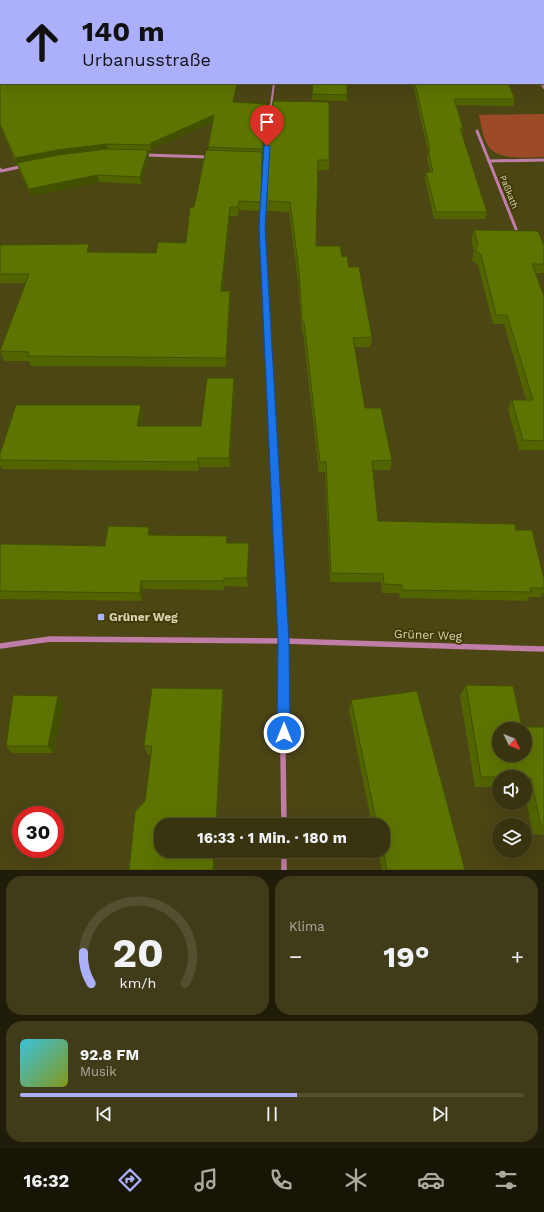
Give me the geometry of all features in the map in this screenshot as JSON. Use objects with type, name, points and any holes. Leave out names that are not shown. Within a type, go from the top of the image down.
[{"type":"street","points":[[274,84],[265,158],[262,227],[283,641],[284,818]]},
{"type":"street","name":"Paßkath","points":[[477,131],[516,229]]},
{"type":"street","points":[[139,154],[210,157]]},
{"type":"street","points":[[257,158],[265,158]]},
{"type":"street","name":"Paßkath","points":[[489,161],[544,160]]},
{"type":"street","points":[[0,169],[1,171],[30,165]]},
{"type":"street","name":"Grüner Weg","points":[[0,646],[50,639],[283,641],[544,649]]},
{"type":"street","points":[[284,858],[284,870]]},
{"type":"shaded area","points":[[544,114],[544,157],[512,157],[503,156],[496,153],[486,142],[479,115]]},
{"type":"building","points":[[0,84],[237,84],[233,102],[267,104],[262,149],[208,147],[214,115],[151,143],[150,145],[107,144],[57,150],[15,158],[0,124]]},
{"type":"building","points":[[313,84],[347,84],[347,95],[312,94]]},
{"type":"building","points":[[415,84],[508,84],[515,99],[454,99],[463,128],[460,128],[487,212],[436,212],[426,172],[433,172],[428,150],[430,150]]},
{"type":"building","points":[[273,101],[329,102],[329,160],[318,160],[316,246],[340,246],[342,257],[347,256],[349,267],[359,267],[372,337],[353,338],[365,408],[381,408],[392,460],[372,461],[378,521],[515,524],[516,530],[532,530],[544,579],[544,588],[530,588],[531,592],[402,590],[402,585],[384,584],[383,574],[331,573],[326,462],[320,462],[304,322],[302,322],[299,271],[290,202],[267,201],[268,149]]},
{"type":"building","points":[[107,149],[148,150],[140,177],[97,175],[29,189],[17,163],[58,155]]},
{"type":"building","points":[[206,150],[262,152],[261,202],[239,201],[238,207],[230,207],[221,291],[230,291],[226,358],[27,356],[29,352],[0,351],[29,274],[0,274],[0,245],[89,244],[87,252],[156,253],[158,242],[186,243],[190,207],[194,207]]},
{"type":"building","points":[[474,230],[538,231],[544,245],[544,264],[532,264],[544,296],[544,441],[523,440],[512,400],[533,400],[507,315],[496,315],[481,255],[475,250],[478,245]]},
{"type":"building","points":[[207,378],[234,378],[229,458],[198,458],[198,462],[0,460],[0,454],[16,405],[141,405],[137,426],[201,426]]},
{"type":"building","points":[[108,526],[149,527],[148,535],[227,536],[226,543],[249,543],[247,578],[224,578],[224,581],[141,581],[140,593],[0,591],[0,544],[105,546]]},
{"type":"building","points":[[466,685],[513,686],[521,722],[492,722],[492,762],[532,762],[532,727],[544,727],[544,826],[541,826],[532,783],[532,770],[492,770],[492,777],[481,777]]},
{"type":"building","points":[[152,688],[223,689],[216,818],[154,818],[154,858],[214,858],[213,870],[129,870],[135,812],[145,801],[152,746],[144,746]]},
{"type":"building","points":[[417,691],[465,870],[387,870],[384,858],[390,858],[390,818],[376,818],[351,700]]},
{"type":"building","points":[[13,695],[58,696],[48,746],[6,746]]},
{"type":"place","name":"Grüner Weg","points":[[101,617]]},
{"type":"route","points":[[267,146],[265,158],[262,227],[283,641],[284,733]]}]
